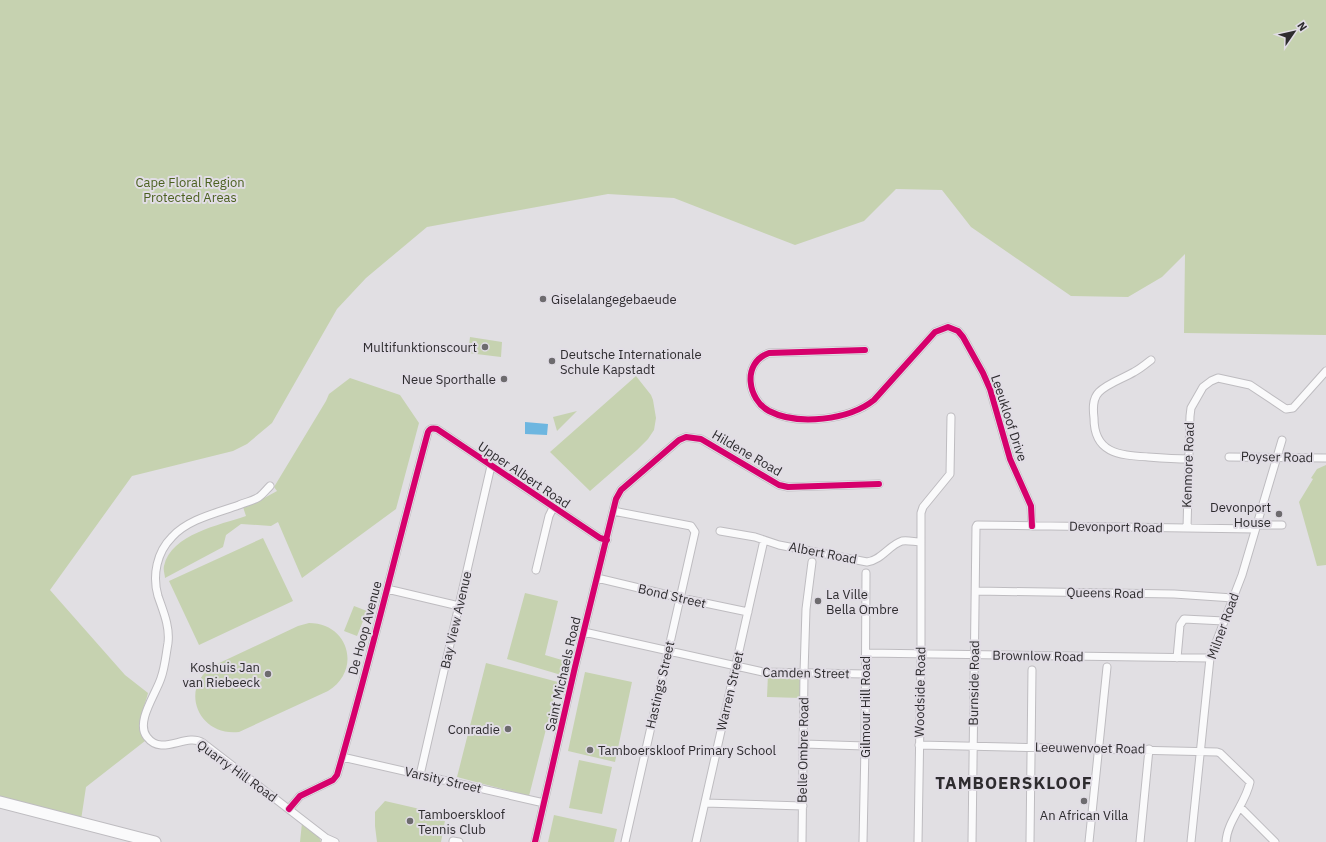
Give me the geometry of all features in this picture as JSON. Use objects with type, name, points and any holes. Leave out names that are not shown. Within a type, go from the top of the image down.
[{"type":"main road","points":[[0,802],[155,842]]},
{"type":"street","name":"Leeukloof Drive","points":[[865,350],[765,354],[758,359],[751,369],[751,378],[755,396],[759,403],[768,411],[798,419],[824,418],[845,414],[874,400],[935,332],[941,329],[952,328],[958,331],[963,337],[986,380],[1010,459],[1031,506],[1032,526]]},
{"type":"street","points":[[1151,360],[1134,372],[1106,386],[1097,394],[1093,408],[1095,432],[1106,447],[1117,454],[1188,459]]},
{"type":"street","name":"Kenmore Road","points":[[1187,528],[1190,412],[1203,387],[1211,381],[1222,378],[1248,384],[1286,409],[1290,409],[1293,408],[1326,371]]},
{"type":"street","name":"Woodside Road","points":[[918,842],[922,509],[950,474],[952,417]]},
{"type":"street","name":"Upper Albert Road","points":[[430,429],[433,428],[437,430],[553,508],[600,538],[606,540]]},
{"type":"street","name":"De Hoop Avenue","points":[[289,809],[300,796],[334,779],[342,757],[416,475],[430,429]]},
{"type":"street","name":"Hildene Road","points":[[613,512],[616,499],[622,490],[680,440],[686,437],[701,439],[779,485],[788,488],[879,484]]},
{"type":"street","name":"Milner Road","points":[[1191,842],[1210,658],[1242,575],[1282,440]]},
{"type":"street","name":"Poyser Road","points":[[1229,456],[1326,458]]},
{"type":"street","name":"Bay View Avenue","points":[[420,775],[491,466]]},
{"type":"street","name":"Quarry Hill Road","points":[[270,486],[256,499],[188,524],[171,537],[162,551],[157,565],[156,580],[158,594],[168,629],[168,643],[162,675],[144,718],[143,728],[144,733],[150,740],[161,745],[172,745],[190,739],[200,741],[289,809],[326,840],[335,842]]},
{"type":"street","points":[[536,570],[549,516],[553,508]]},
{"type":"street","name":"Hastings Street","points":[[613,512],[692,526],[695,533],[624,842]]},
{"type":"street","name":"Saint Michaels Road","points":[[534,842],[613,512]]},
{"type":"street","name":"Devonport Road","points":[[977,525],[1187,528],[1282,525]]},
{"type":"street","name":"Burnside Road","points":[[972,842],[977,525]]},
{"type":"street","name":"Albert Road","points":[[720,531],[764,540],[779,545],[867,562],[878,558],[900,542],[921,542]]},
{"type":"street","name":"Warren Street","points":[[696,842],[764,540]]},
{"type":"street","name":"Belle Ombre Road","points":[[802,842],[806,609],[812,562]]},
{"type":"street","name":"Gilmour Hill Road","points":[[863,842],[866,573]]},
{"type":"street","name":"Bond Street","points":[[597,578],[748,612]]},
{"type":"street","points":[[387,589],[459,606]]},
{"type":"street","name":"Queens Road","points":[[976,591],[1174,594],[1233,598]]},
{"type":"street","points":[[1177,658],[1180,625],[1184,619],[1224,621]]},
{"type":"street","name":"Camden Street","points":[[584,632],[763,672],[865,674]]},
{"type":"street","name":"Brownlow Road","points":[[866,653],[1210,658]]},
{"type":"street","points":[[1088,842],[1107,667]]},
{"type":"street","points":[[1030,842],[1032,670]]},
{"type":"street","points":[[804,744],[865,746]]},
{"type":"street","name":"Leeuwenvoet Road","points":[[919,745],[1098,750],[1200,750],[1220,753],[1250,782],[1240,807]]},
{"type":"street","points":[[1140,842],[1149,749]]},
{"type":"street","name":"Varsity Street","points":[[342,757],[544,803]]},
{"type":"street","points":[[705,803],[803,806]]},
{"type":"street","points":[[1226,842],[1227,833],[1240,807],[1275,842]]},
{"type":"green space","name":"Cape Floral Region Protected Areas","points":[[0,0],[1326,0],[1326,335],[1184,333],[1185,254],[1162,277],[1128,297],[1071,296],[971,227],[942,190],[896,189],[864,221],[795,245],[674,198],[608,194],[427,227],[366,278],[337,309],[272,423],[247,444],[233,451],[132,476],[50,590],[125,675],[148,693],[140,723],[140,729],[145,741],[86,787],[81,820],[0,796]]},
{"type":"green space","name":"Multifunktionscourt","points":[[470,337],[502,342],[501,357],[468,353]]},
{"type":"green space","points":[[636,376],[651,395],[653,400],[656,418],[654,430],[648,439],[637,450],[590,491],[550,452]]},
{"type":"green space","points":[[350,378],[400,395],[419,423],[396,509],[302,578],[278,522],[271,526],[241,524],[226,535],[223,547],[165,578],[164,566],[168,555],[186,538],[210,527],[246,516],[243,507],[256,501],[257,502],[277,491],[274,487],[329,394]]},
{"type":"green space","points":[[577,411],[557,431],[553,417]]},
{"type":"green space","points":[[1326,465],[1326,565],[1317,566],[1299,502],[1313,479],[1311,478],[1317,469]]},
{"type":"green space","points":[[263,538],[293,601],[199,645],[169,581]]},
{"type":"green space","points":[[525,593],[558,601],[545,655],[572,663],[568,677],[507,659]]},
{"type":"green space","points":[[354,606],[367,611],[357,636],[344,631]]},
{"type":"green space","points":[[309,623],[323,625],[334,631],[342,639],[346,649],[347,660],[345,672],[339,682],[328,691],[239,732],[224,731],[212,727],[203,719],[197,708],[195,697],[197,685],[204,674],[215,665],[298,626]]},
{"type":"green space","name":"Conradie","points":[[486,663],[558,682],[529,796],[457,777]]},
{"type":"green space","points":[[585,672],[632,682],[615,762],[568,751]]},
{"type":"green space","points":[[768,674],[797,676],[802,682],[801,698],[767,697]]},
{"type":"green space","points":[[579,760],[612,767],[602,814],[569,808]]},
{"type":"green space","name":"Tamboerskloof Tennis Club","points":[[385,801],[446,815],[441,842],[377,842],[375,812]]},
{"type":"green space","points":[[554,815],[617,829],[614,842],[548,842]]},
{"type":"green space","points":[[302,823],[319,837],[321,842],[300,842]]},
{"type":"water","points":[[525,422],[548,424],[547,435],[525,434]]},
{"type":"cycle path","points":[[865,350],[769,353],[760,358],[754,365],[751,373],[752,390],[756,399],[762,406],[781,416],[823,419],[851,412],[864,407],[874,400],[935,332],[948,327],[958,331],[963,337],[983,373],[990,389],[1010,459],[1031,506],[1032,526]]},
{"type":"cycle path","points":[[289,809],[300,796],[333,780],[337,775],[361,690],[428,432],[430,430],[433,428],[437,429],[600,538],[607,540]]},
{"type":"cycle path","points":[[535,842],[575,667],[616,499],[621,490],[679,440],[686,437],[701,439],[779,485],[788,487],[879,484]]},
{"type":"place","name":"Giselalangegebaeude","points":[[543,299]]},
{"type":"place","name":"Multifunktionscourt","points":[[485,347]]},
{"type":"place","name":"Deutsche Internationale Schule Kapstadt","points":[[552,361]]},
{"type":"place","name":"Neue Sporthalle","points":[[504,379]]},
{"type":"place","name":"Devonport House","points":[[1279,514]]},
{"type":"place","name":"La Ville Bella Ombre","points":[[818,601]]},
{"type":"place","name":"Koshuis Jan van Riebeeck","points":[[268,674]]},
{"type":"place","name":"Conradie","points":[[508,729]]},
{"type":"place","name":"Tamboerskloof Primary School","points":[[590,750]]},
{"type":"place","name":"An African Villa","points":[[1084,801]]},
{"type":"place","name":"Tamboerskloof Tennis Club","points":[[410,821]]},
{"type":"district","name":"TAMBOERSKLOOF","points":[[1014,783]]}]
